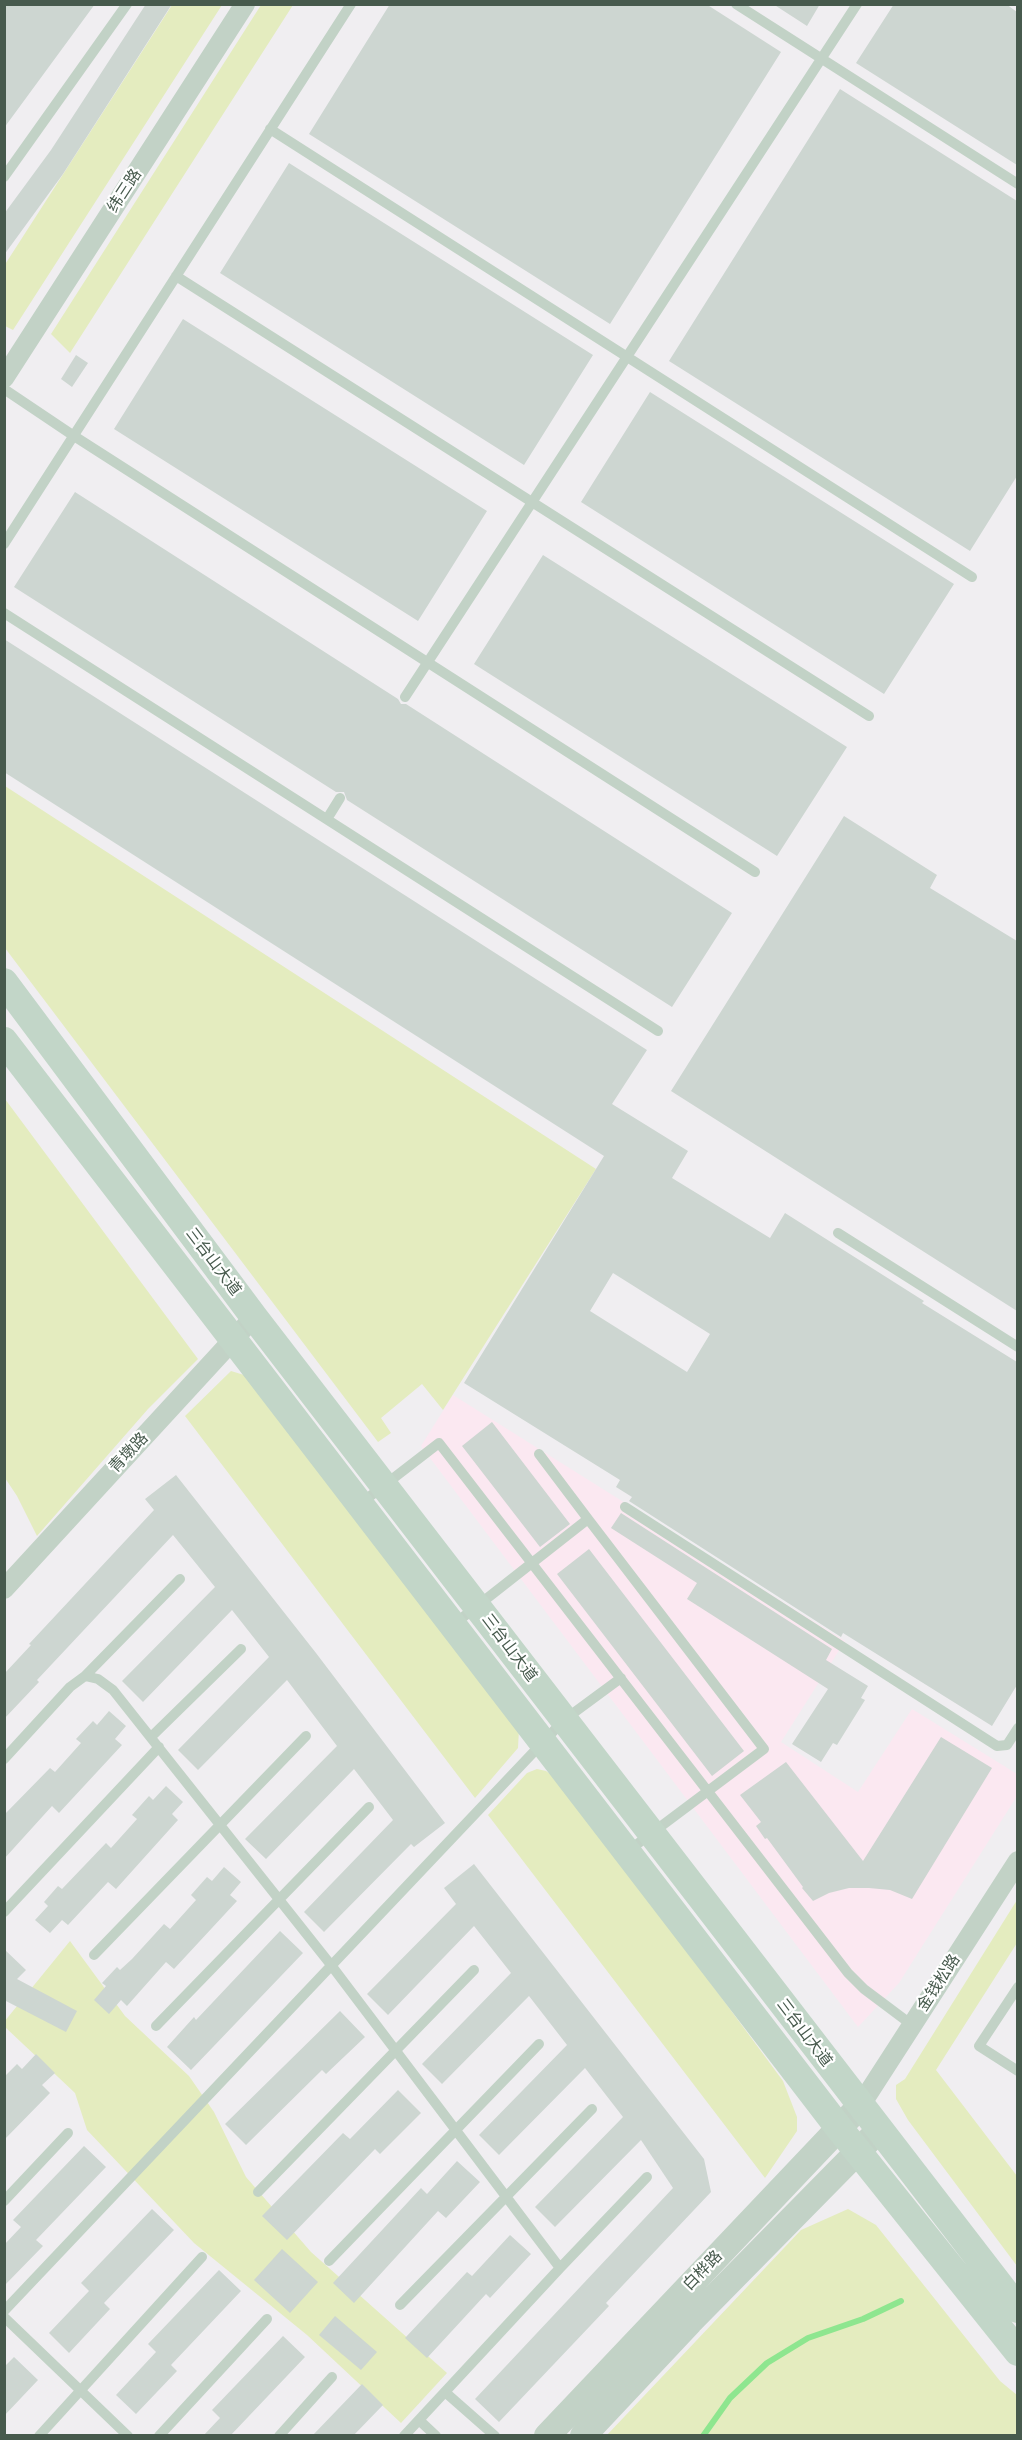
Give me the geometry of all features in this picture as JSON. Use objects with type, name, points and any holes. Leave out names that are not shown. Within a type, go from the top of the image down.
[{"type":"main road","name":"三台山大道","points":[[4,982],[254,1317],[1017,2309]]},
{"type":"main road","name":"三台山大道","points":[[4,1041],[839,2128],[1017,2352]]},
{"type":"street","name":"纬三路","points":[[4,378],[245,4]]},
{"type":"street","name":"青墩路","points":[[4,1589],[254,1317]]},
{"type":"street","name":"金钱松路","points":[[860,2106],[1017,1861]]},
{"type":"street","name":"白桦路","points":[[547,2436],[860,2106]]},
{"type":"street","name":"白桦路","points":[[583,2436],[690,2322],[879,2130]]},
{"type":"lane","points":[[4,177],[127,4]]},
{"type":"lane","points":[[4,544],[351,4]]},
{"type":"lane","points":[[736,4],[1017,184]]},
{"type":"lane","points":[[405,697],[857,4]]},
{"type":"lane","points":[[270,129],[972,577]]},
{"type":"lane","points":[[176,276],[869,716]]},
{"type":"lane","points":[[4,388],[74,436],[755,872]]},
{"type":"lane","points":[[4,613],[658,1031]]},
{"type":"lane","points":[[327,819],[340,798]]},
{"type":"lane","points":[[838,1233],[1017,1347]]},
{"type":"lane","points":[[360,1504],[439,1443],[848,1973],[864,1989],[912,2025]]},
{"type":"lane","points":[[539,1454],[764,1749],[627,1852]]},
{"type":"lane","points":[[625,1508],[997,1746],[1007,1745],[1017,1728]]},
{"type":"lane","points":[[453,1625],[588,1519]]},
{"type":"lane","points":[[4,1759],[70,1688],[85,1676],[180,1579]]},
{"type":"lane","points":[[4,1912],[241,1649]]},
{"type":"lane","points":[[85,1676],[98,1679],[113,1690],[155,1742],[331,1965],[560,2268]]},
{"type":"lane","points":[[4,2311],[542,1742],[564,1720],[621,1678]]},
{"type":"lane","points":[[93,1955],[306,1736]]},
{"type":"lane","points":[[156,2026],[369,1808]]},
{"type":"lane","points":[[258,2192],[474,1970]]},
{"type":"lane","points":[[1017,1987],[979,2046],[1017,2071]]},
{"type":"lane","points":[[329,2261],[539,2044]]},
{"type":"lane","points":[[400,2305],[592,2109]]},
{"type":"lane","points":[[4,2201],[68,2133]]},
{"type":"lane","points":[[404,2436],[647,2177]]},
{"type":"lane","points":[[39,2436],[202,2257]]},
{"type":"lane","points":[[4,2317],[128,2436]]},
{"type":"lane","points":[[159,2436],[267,2319]]},
{"type":"lane","points":[[279,2436],[332,2377]]},
{"type":"lane","points":[[445,2392],[495,2436]]},
{"type":"lane","points":[[419,2420],[436,2436]]},
{"type":"shaded area","points":[[453,1395],[845,1641],[781,1742],[858,1792],[912,1709],[1017,1774],[1017,1796],[899,1983],[858,2027],[421,1446]]},
{"type":"green space","points":[[172,5],[222,5],[13,330],[5,326],[4,266]]},
{"type":"green space","points":[[261,5],[293,5],[70,353],[51,334]]},
{"type":"green space","points":[[5,786],[596,1169],[443,1410],[422,1384],[381,1418],[391,1433],[378,1442],[5,948]]},
{"type":"green space","points":[[5,1099],[198,1359],[148,1409],[37,1536],[17,1496],[5,1478]]},
{"type":"green space","points":[[231,1371],[244,1375],[519,1729],[518,1748],[475,1798],[185,1416]]},
{"type":"green space","points":[[537,1769],[546,1771],[564,1784],[783,2081],[797,2117],[797,2131],[765,2178],[488,1815],[527,1773]]},
{"type":"green space","points":[[1017,1900],[1017,1943],[936,2070],[1017,2176],[1017,2266],[908,2120],[896,2099],[896,2085],[905,2079]]},
{"type":"green space","points":[[70,1941],[125,2016],[189,2076],[214,2112],[246,2177],[311,2252],[447,2373],[401,2423],[307,2335],[194,2243],[87,2130],[75,2093],[5,2027],[4,2022]]},
{"type":"green space","points":[[848,2209],[876,2225],[1000,2381],[1017,2395],[1017,2435],[607,2435],[801,2230]]},
{"type":"building","points":[[4,4],[95,4],[4,128]]},
{"type":"building","points":[[146,4],[172,4],[63,174],[4,255],[4,214],[51,150]]},
{"type":"building","points":[[390,4],[706,4],[781,52],[610,324],[309,134]]},
{"type":"building","points":[[773,4],[820,4],[807,26]]},
{"type":"building","points":[[894,4],[1006,4],[1017,12],[1017,165],[856,63]]},
{"type":"building","points":[[840,89],[1017,201],[1017,476],[970,551],[669,361]]},
{"type":"building","points":[[289,163],[593,355],[524,465],[220,273]]},
{"type":"building","points":[[183,319],[487,511],[418,621],[114,429]]},
{"type":"building","points":[[76,355],[88,363],[72,387],[61,379]]},
{"type":"building","points":[[650,392],[954,584],[884,694],[581,502]]},
{"type":"building","points":[[75,492],[398,699],[401,704],[406,704],[732,913],[672,1007],[347,800],[344,792],[336,792],[14,587]]},
{"type":"building","points":[[543,555],[847,747],[777,856],[474,664]]},
{"type":"building","points":[[4,639],[647,1050],[612,1104],[688,1151],[672,1178],[770,1238],[785,1213],[1017,1362],[1017,1685],[992,1726],[843,1633],[841,1637],[629,1501],[632,1497],[616,1487],[620,1480],[464,1383],[604,1156],[4,772]],"holes":[[[613,1273],[710,1334],[687,1372],[590,1311]]]},
{"type":"building","points":[[844,816],[937,875],[930,888],[1017,941],[1017,1311],[671,1091]]},
{"type":"building","points":[[492,1422],[570,1524],[540,1547],[462,1446]]},
{"type":"building","points":[[176,1475],[316,1653],[445,1823],[414,1847],[411,1844],[324,1932],[304,1912],[393,1820],[354,1769],[266,1859],[245,1839],[337,1746],[287,1680],[198,1770],[178,1750],[269,1657],[232,1610],[143,1702],[122,1681],[215,1587],[173,1535],[37,1680],[39,1682],[4,1719],[4,1674],[154,1510],[145,1499]]},
{"type":"building","points":[[621,1513],[832,1649],[826,1660],[868,1686],[861,1698],[865,1700],[837,1745],[833,1743],[821,1762],[792,1744],[828,1689],[687,1599],[697,1583],[611,1528]]},
{"type":"building","points":[[589,1549],[744,1751],[712,1776],[557,1574]]},
{"type":"building","points":[[109,1711],[126,1726],[115,1739],[122,1745],[59,1813],[52,1806],[4,1859],[4,1815],[50,1768],[55,1772],[81,1743],[76,1739],[93,1721],[97,1725]]},
{"type":"building","points":[[941,1737],[992,1768],[912,1899],[890,1890],[849,1888],[829,1893],[813,1901],[756,1826],[761,1822],[740,1795],[786,1762],[863,1861]]},
{"type":"building","points":[[166,1786],[183,1802],[172,1814],[178,1820],[116,1889],[108,1882],[68,1925],[62,1920],[50,1933],[35,1920],[48,1906],[44,1902],[58,1886],[62,1889],[106,1843],[111,1848],[137,1819],[132,1815],[149,1796],[153,1800]]},
{"type":"building","points":[[474,1864],[704,2159],[711,2192],[606,2303],[609,2306],[499,2422],[475,2399],[673,2188],[641,2140],[555,2227],[535,2207],[623,2117],[585,2068],[499,2155],[479,2135],[567,2045],[529,1996],[442,2084],[422,2064],[511,1973],[474,1926],[388,2015],[367,1994],[456,1904],[444,1888]]},
{"type":"building","points":[[224,1867],[241,1882],[230,1895],[237,1901],[174,1969],[166,1962],[127,2006],[121,2000],[109,2014],[94,2000],[106,1986],[102,1983],[117,1967],[120,1970],[132,1959],[164,1924],[170,1929],[196,1900],[191,1895],[207,1877],[212,1881]]},
{"type":"building","points":[[280,1931],[303,1953],[191,2070],[167,2047],[194,2017],[196,2020]]},
{"type":"building","points":[[4,1949],[26,1970],[17,1979],[77,2011],[66,2032],[4,2000]]},
{"type":"building","points":[[340,2011],[365,2037],[326,2074],[322,2070],[246,2145],[225,2124]]},
{"type":"building","points":[[36,2054],[55,2073],[42,2085],[50,2093],[4,2140],[4,2077],[17,2064],[22,2069]]},
{"type":"building","points":[[398,2090],[421,2113],[380,2154],[375,2149],[287,2240],[262,2216],[343,2133],[350,2139]]},
{"type":"building","points":[[84,2146],[106,2167],[36,2240],[43,2246],[4,2286],[4,2245],[21,2227],[13,2220]]},
{"type":"building","points":[[457,2161],[480,2182],[446,2218],[438,2211],[354,2303],[333,2283],[421,2188],[427,2194]]},
{"type":"building","points":[[152,2209],[174,2230],[104,2303],[110,2309],[69,2353],[49,2333],[89,2291],[81,2283]]},
{"type":"building","points":[[510,2235],[531,2254],[490,2298],[486,2294],[427,2358],[405,2338],[467,2272],[472,2276]]},
{"type":"building","points":[[282,2249],[318,2282],[290,2313],[254,2280]]},
{"type":"building","points":[[219,2270],[241,2291],[171,2365],[177,2371],[136,2414],[116,2395],[156,2352],[148,2344]]},
{"type":"building","points":[[335,2316],[377,2352],[361,2370],[319,2335]]},
{"type":"building","points":[[283,2336],[305,2357],[230,2436],[203,2436],[220,2418],[212,2410]]},
{"type":"building","points":[[14,2357],[38,2380],[4,2416],[4,2367]]},
{"type":"building","points":[[362,2384],[383,2405],[353,2436],[312,2436]]},
{"type":"waterway","points":[[703,2436],[730,2398],[767,2363],[808,2338],[863,2319],[901,2301]]}]
